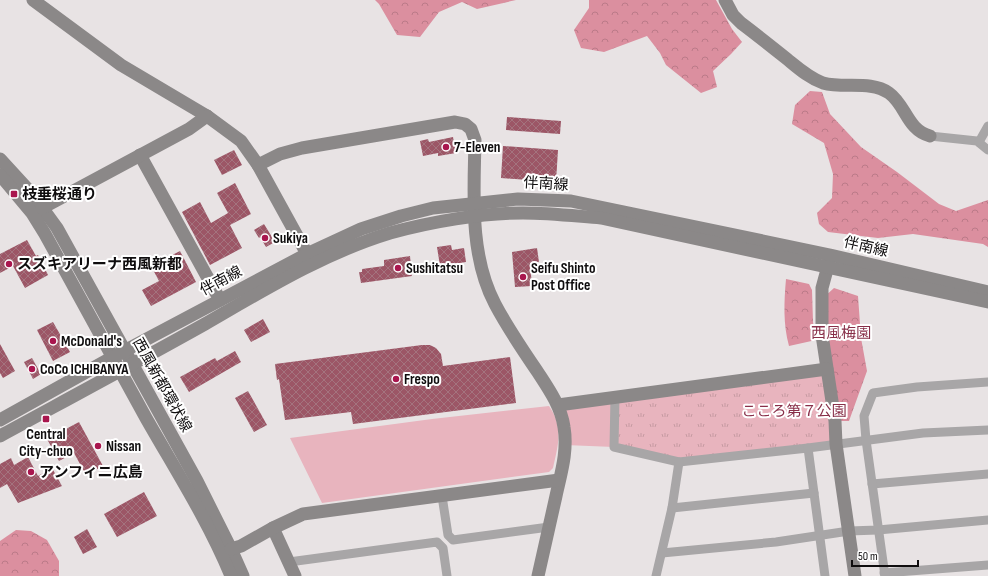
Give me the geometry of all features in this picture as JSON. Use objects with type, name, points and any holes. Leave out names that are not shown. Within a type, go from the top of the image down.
[{"type":"street","points":[[33,0],[121,65],[207,116],[241,141],[258,165],[307,254]]},
{"type":"street","points":[[725,0],[733,15],[741,24],[811,77],[829,84],[875,87],[885,90],[897,100],[914,127],[921,133],[930,136],[972,140],[979,142],[988,150]]},
{"type":"street","points":[[42,208],[189,129],[207,116]]},
{"type":"street","points":[[258,165],[280,154],[302,148],[455,122],[465,124],[471,129],[475,140],[474,210],[480,261],[486,282],[494,302],[558,405],[562,415],[566,437],[564,460],[537,576]]},
{"type":"street","points":[[979,142],[988,126]]},
{"type":"street","points":[[140,155],[220,300]]},
{"type":"street","name":"西風新都環状線","points":[[0,159],[33,195],[57,228],[196,481],[231,549],[243,576]]},
{"type":"street","name":"西風新都環状線","points":[[0,175],[32,213],[46,234],[222,555],[231,576]]},
{"type":"street","name":"伴南線","points":[[0,436],[132,365],[313,263],[363,242],[390,233],[518,198],[571,201],[830,255],[988,292]]},
{"type":"street","name":"伴南線","points":[[0,420],[125,350],[307,254],[361,229],[400,216],[434,208],[555,214],[601,218],[828,266],[988,302]]},
{"type":"street","points":[[828,266],[822,288],[822,335],[835,421],[836,444],[855,576]]},
{"type":"street","points":[[558,405],[827,369]]},
{"type":"street","points":[[988,382],[917,387],[873,393],[864,416],[884,575],[988,565]]},
{"type":"street","points":[[615,397],[614,447],[679,462],[808,448],[923,433],[988,430]]},
{"type":"street","points":[[808,448],[825,576]]},
{"type":"street","points":[[656,576],[672,508],[679,462]]},
{"type":"street","points":[[872,484],[988,474]]},
{"type":"street","points":[[231,549],[241,546],[273,528],[303,514],[559,480]]},
{"type":"street","points":[[672,508],[814,493]]},
{"type":"street","points":[[442,496],[448,535],[453,540],[549,527]]},
{"type":"street","points":[[662,554],[776,542],[849,531],[878,530],[988,520]]},
{"type":"street","points":[[273,528],[296,576]]},
{"type":"street","points":[[290,562],[437,542],[443,548],[448,576]]},
{"type":"green space","points":[[375,0],[516,0],[477,9],[462,2],[439,12],[420,37],[397,35],[379,4]]},
{"type":"green space","points":[[589,0],[716,0],[732,29],[742,42],[713,71],[717,87],[701,93],[666,65],[660,53],[647,36],[604,52],[581,48],[574,30],[589,8]]},
{"type":"green space","points":[[810,91],[822,92],[830,114],[861,147],[939,204],[956,211],[988,200],[988,247],[983,244],[913,234],[878,238],[828,232],[819,224],[817,213],[832,198],[833,174],[824,143],[792,124],[795,105]]},
{"type":"green space","name":"西風梅園","points":[[786,279],[809,284],[812,290],[813,322],[816,340],[789,346],[784,313]]},
{"type":"green space","name":"西風梅園","points":[[834,288],[858,296],[861,338],[867,371],[849,421],[835,421],[822,299]]},
{"type":"green space","name":"こころ第７公園","points":[[827,369],[836,444],[679,462],[614,447],[615,397]]},
{"type":"green space","points":[[615,397],[614,447],[565,445],[558,405]]},
{"type":"green space","points":[[549,406],[557,421],[558,444],[553,468],[549,472],[322,503],[290,438],[432,419]]},
{"type":"green space","points":[[16,530],[31,531],[47,540],[59,561],[59,576],[0,576],[0,541]]},
{"type":"building","points":[[507,117],[561,121],[560,134],[506,130]]},
{"type":"building","points":[[453,137],[456,153],[438,156],[438,153],[423,156],[420,141],[428,139],[429,142]]},
{"type":"building","points":[[503,146],[558,150],[556,182],[501,178]]},
{"type":"building","points":[[234,150],[242,165],[222,175],[214,160]]},
{"type":"building","points":[[235,183],[251,214],[230,225],[242,248],[210,265],[182,212],[200,202],[211,223],[228,213],[217,193]]},
{"type":"building","points":[[264,224],[275,242],[266,247],[254,230]]},
{"type":"building","points":[[27,240],[36,256],[38,255],[48,275],[25,288],[13,266],[0,273],[0,254]]},
{"type":"building","points":[[451,245],[452,250],[464,248],[466,262],[440,266],[437,247]]},
{"type":"building","points":[[537,248],[539,262],[530,263],[532,286],[515,287],[512,252]]},
{"type":"building","points":[[180,251],[196,282],[151,306],[142,290],[159,281],[151,266]]},
{"type":"building","points":[[410,256],[412,276],[361,283],[359,272],[362,272],[362,269],[384,266],[384,260]]},
{"type":"building","points":[[263,319],[270,332],[251,342],[244,330]]},
{"type":"building","points":[[53,322],[70,352],[53,361],[37,330]]},
{"type":"building","points":[[0,344],[15,371],[3,378],[0,373]]},
{"type":"building","points":[[430,345],[436,348],[441,354],[443,366],[510,357],[516,403],[353,424],[351,412],[285,420],[279,379],[277,380],[275,364]]},
{"type":"building","points":[[235,351],[241,362],[189,392],[180,377],[215,358],[217,361]]},
{"type":"building","points":[[32,358],[41,374],[33,379],[24,362]]},
{"type":"building","points":[[248,391],[267,425],[254,432],[235,398]]},
{"type":"building","points":[[79,422],[103,466],[86,475],[74,453],[59,461],[47,439]]},
{"type":"building","points":[[28,457],[38,476],[52,468],[62,486],[18,503],[7,484],[0,488],[0,464],[11,458],[14,465]]},
{"type":"building","points":[[144,492],[157,516],[117,537],[104,514]]},
{"type":"building","points":[[87,529],[97,547],[83,554],[74,537]]},
{"type":"place","name":"7-Eleven","points":[[446,147]]},
{"type":"place","name":"枝垂桜通り","points":[[14,194]]},
{"type":"place","name":"Sukiya","points":[[265,238]]},
{"type":"place","name":"スズキアリーナ西風新都","points":[[9,264]]},
{"type":"place","name":"Sushitatsu","points":[[398,268]]},
{"type":"place","name":"Seifu Shinto Post Office","points":[[523,277]]},
{"type":"place","name":"McDonald's","points":[[53,341]]},
{"type":"place","name":"CoCo ICHIBANYA","points":[[32,369]]},
{"type":"place","name":"Frespo","points":[[396,379]]},
{"type":"place","name":"Central City-chuo","points":[[46,419]]},
{"type":"place","name":"Nissan","points":[[98,446]]},
{"type":"place","name":"アンフィニ広島","points":[[31,472]]}]
